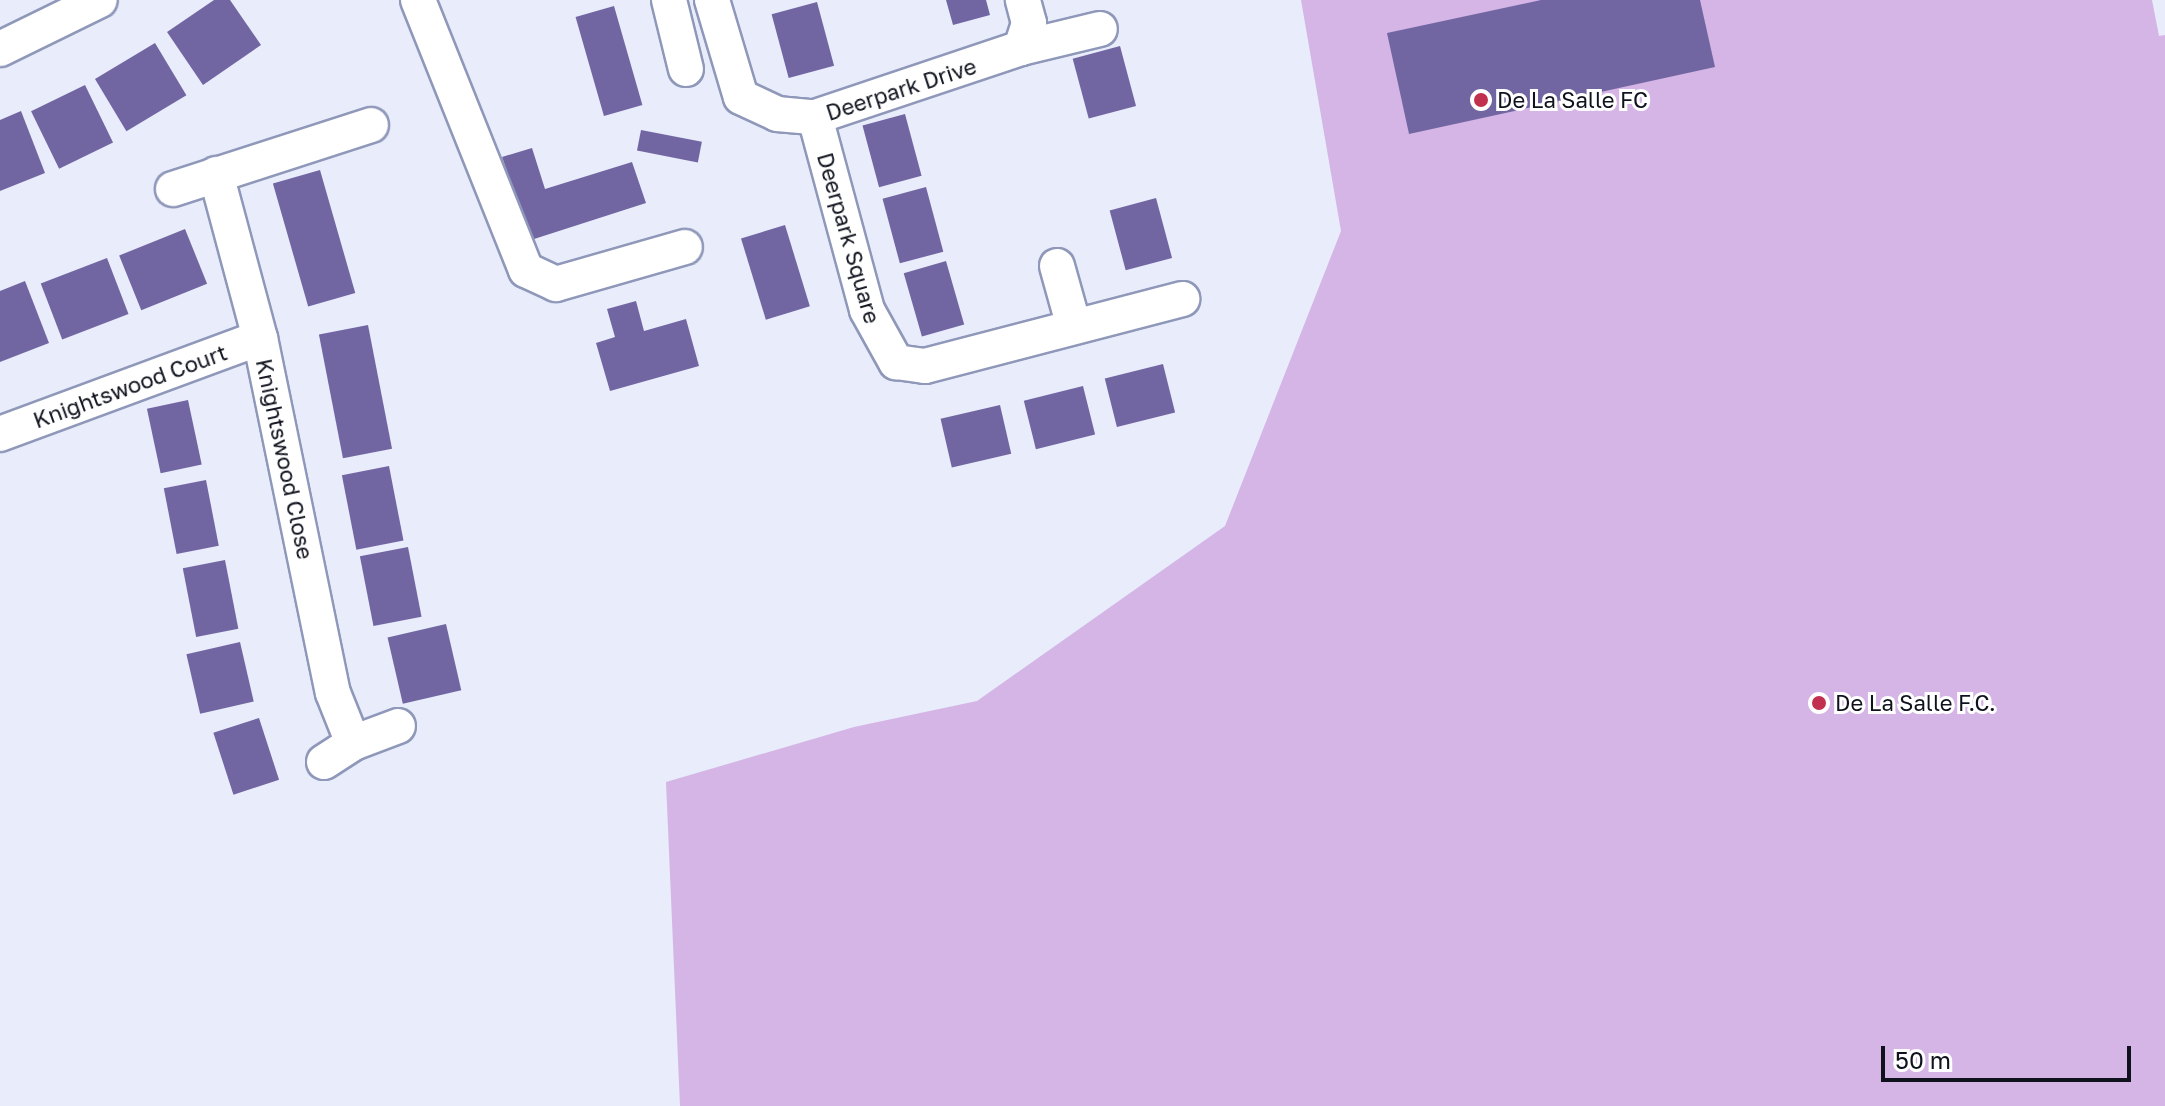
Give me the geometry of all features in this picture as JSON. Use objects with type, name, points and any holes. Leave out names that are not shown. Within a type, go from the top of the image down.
[{"type":"street","points":[[0,49],[100,0]]},
{"type":"street","points":[[418,0],[526,270],[556,284],[685,247]]},
{"type":"street","points":[[669,0],[686,69]]},
{"type":"street","name":"Deerpark Drive","points":[[712,0],[741,97],[777,114],[815,117],[1021,48],[1100,29]]},
{"type":"street","points":[[1021,48],[1028,36],[1023,0]]},
{"type":"street","name":"Deerpark Square","points":[[815,117],[867,310],[882,349],[896,362],[925,366],[1182,299]]},
{"type":"street","points":[[173,189],[371,125]]},
{"type":"street","name":"Knightswood Close","points":[[216,174],[260,338],[333,693],[353,743]]},
{"type":"street","points":[[1057,266],[1074,327]]},
{"type":"street","name":"Knightswood Court","points":[[0,434],[260,338]]},
{"type":"street","points":[[324,762],[353,743],[398,726]]},
{"type":"shaded area","name":"De La Salle F.C.","points":[[1301,0],[2152,0],[2159,36],[2165,35],[2165,1106],[680,1106],[666,782],[854,727],[977,701],[1225,526],[1341,231]]},
{"type":"building","points":[[214,0],[230,0],[261,45],[203,85],[167,32]]},
{"type":"building","points":[[946,0],[986,0],[990,15],[953,25]]},
{"type":"building","name":"De La Salle FC","points":[[1541,0],[1700,0],[1715,67],[1409,134],[1387,33]]},
{"type":"building","points":[[817,2],[834,66],[789,78],[772,14]]},
{"type":"building","points":[[614,6],[642,105],[604,116],[576,17]]},
{"type":"building","points":[[155,43],[186,95],[126,131],[95,79]]},
{"type":"building","points":[[1120,46],[1136,106],[1089,119],[1073,59]]},
{"type":"building","points":[[85,85],[113,143],[59,169],[31,111]]},
{"type":"building","points":[[21,111],[45,173],[0,191],[0,120]]},
{"type":"building","points":[[905,114],[922,176],[879,187],[862,125]]},
{"type":"building","points":[[641,130],[702,142],[698,162],[637,151]]},
{"type":"building","points":[[532,148],[545,189],[632,162],[646,203],[531,240],[502,157]]},
{"type":"building","points":[[320,170],[355,293],[308,307],[273,184]]},
{"type":"building","points":[[926,187],[943,252],[900,263],[883,199]]},
{"type":"building","points":[[1156,198],[1172,258],[1126,270],[1110,210]]},
{"type":"building","points":[[785,225],[810,306],[766,320],[741,238]]},
{"type":"building","points":[[185,229],[207,284],[141,310],[119,256]]},
{"type":"building","points":[[107,258],[129,314],[62,339],[41,283]]},
{"type":"building","points":[[946,261],[964,324],[922,337],[904,273]]},
{"type":"building","points":[[25,281],[49,343],[0,362],[0,291]]},
{"type":"building","points":[[636,301],[644,331],[686,319],[699,366],[610,391],[596,343],[615,337],[607,309]]},
{"type":"building","points":[[368,325],[392,449],[343,458],[319,335]]},
{"type":"building","points":[[1163,364],[1175,413],[1117,427],[1105,379]]},
{"type":"building","points":[[1083,386],[1095,435],[1036,449],[1024,401]]},
{"type":"building","points":[[188,400],[202,465],[161,473],[147,409]]},
{"type":"building","points":[[1000,405],[1011,454],[952,467],[941,419]]},
{"type":"building","points":[[389,466],[404,541],[356,550],[342,475]]},
{"type":"building","points":[[206,480],[219,546],[177,554],[164,488]]},
{"type":"building","points":[[408,547],[422,617],[373,626],[360,556]]},
{"type":"building","points":[[225,560],[238,629],[196,637],[183,568]]},
{"type":"building","points":[[446,624],[461,690],[403,704],[388,637]]},
{"type":"building","points":[[240,642],[254,701],[200,714],[186,654]]},
{"type":"building","points":[[259,718],[279,780],[233,795],[213,733]]},
{"type":"place","name":"De La Salle FC","points":[[1481,100]]},
{"type":"place","name":"De La Salle F.C.","points":[[1819,703]]}]
